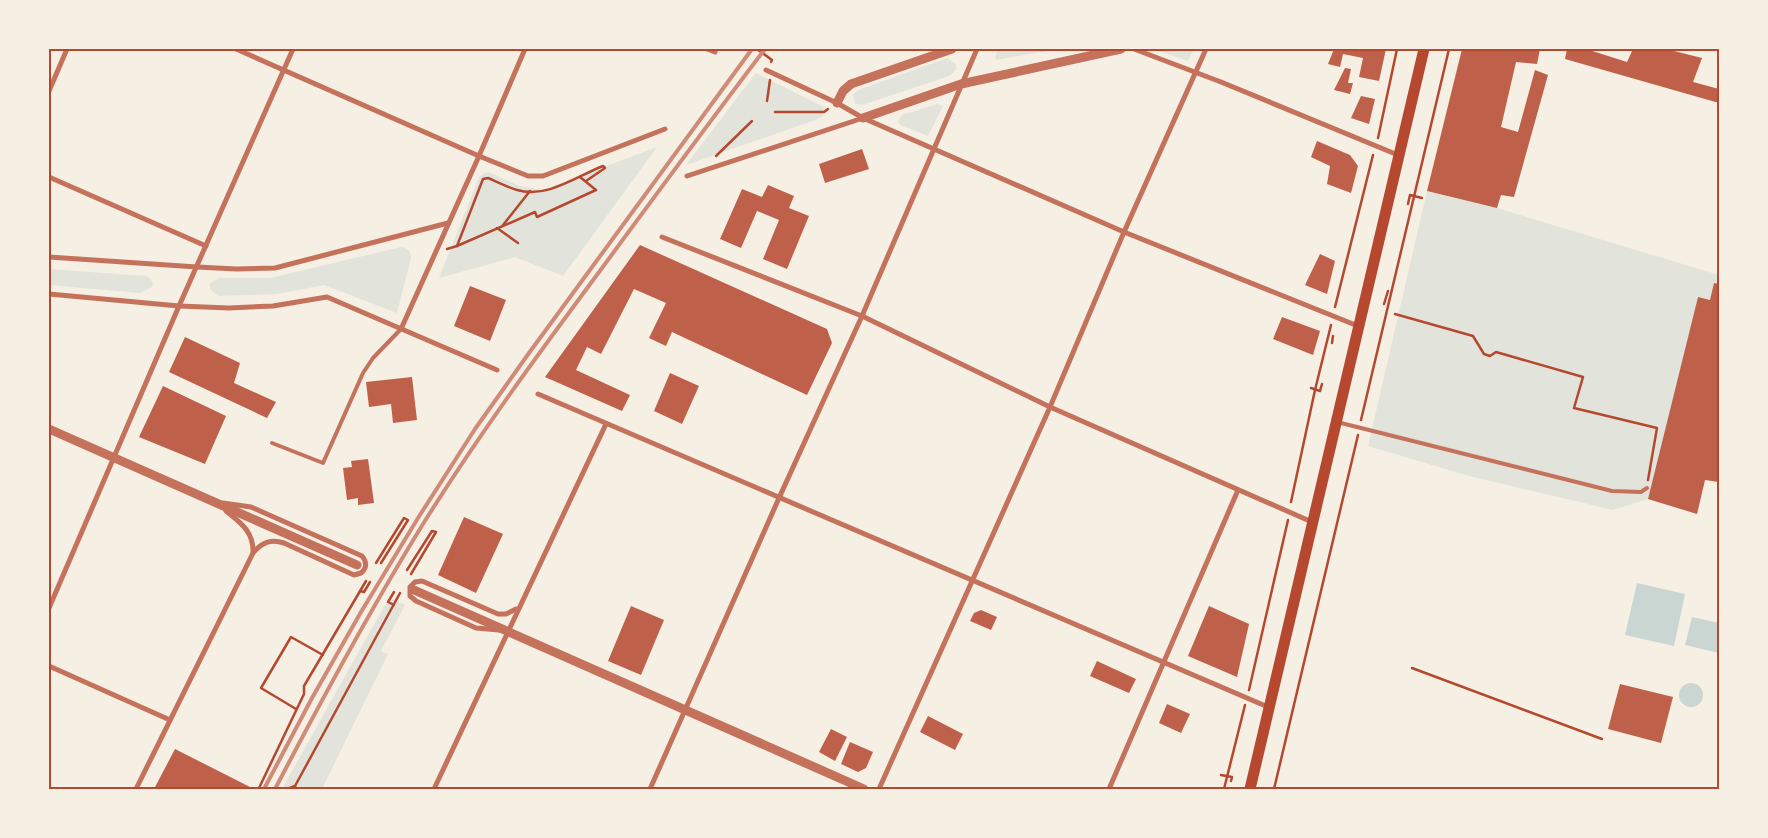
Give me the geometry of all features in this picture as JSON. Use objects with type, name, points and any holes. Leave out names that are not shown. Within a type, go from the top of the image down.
[{"type":"main road","points":[[1250,789],[1424,49]]},
{"type":"street","points":[[49,91],[67,49]]},
{"type":"street","points":[[236,49],[528,176],[543,176],[665,130]]},
{"type":"street","points":[[49,608],[179,306],[294,49]]},
{"type":"street","points":[[401,329],[525,49]]},
{"type":"street","points":[[707,49],[714,52]]},
{"type":"street","points":[[837,103],[851,84],[952,49]]},
{"type":"street","points":[[650,789],[862,316],[977,49]]},
{"type":"street","points":[[687,176],[961,84],[1121,49]]},
{"type":"street","points":[[1134,49],[1196,72],[1398,155]]},
{"type":"street","points":[[879,789],[1050,407],[1124,232],[1206,49]]},
{"type":"street","points":[[766,70],[837,103],[863,118],[1124,232],[1358,326]]},
{"type":"street","points":[[49,177],[206,246]]},
{"type":"street","points":[[49,257],[197,267],[275,268],[448,223]]},
{"type":"street","points":[[662,237],[862,316],[1050,407],[1312,522]]},
{"type":"street","points":[[49,294],[179,306],[228,308],[272,306],[327,297],[496,370]]},
{"type":"street","points":[[538,394],[1268,707]]},
{"type":"street","points":[[434,789],[518,607],[606,424]]},
{"type":"street","points":[[49,429],[357,565]]},
{"type":"street","points":[[1109,789],[1238,490]]},
{"type":"street","points":[[217,503],[247,529],[252,540],[253,553]]},
{"type":"street","points":[[136,789],[253,553],[264,543],[272,541],[281,542],[356,575],[366,567],[366,562],[362,556],[251,507],[217,503]]},
{"type":"street","points":[[507,632],[476,628],[414,601],[410,594],[410,587],[416,581],[424,581],[498,614],[509,613],[518,607]]},
{"type":"street","points":[[414,590],[864,789]]},
{"type":"street","points":[[49,666],[170,720]]},
{"type":"lane","points":[[272,442],[323,463],[363,373],[373,358],[401,329]]},
{"type":"lane","points":[[1336,421],[1612,492],[1641,492],[1647,488]]},
{"type":"path","points":[[757,49],[772,60]]},
{"type":"path","points":[[1224,789],[1290,512],[1315,390],[1376,147],[1398,49]]},
{"type":"path","points":[[767,101],[773,74]]},
{"type":"path","points":[[775,112],[824,112],[837,103]]},
{"type":"path","points":[[720,166],[716,155],[752,121]]},
{"type":"path","points":[[457,246],[483,179],[488,178],[519,191],[540,192],[580,177],[596,168],[603,166],[605,168],[586,181]]},
{"type":"path","points":[[434,254],[457,246],[534,211],[537,216],[596,190],[580,177]]},
{"type":"path","points":[[503,226],[530,191]]},
{"type":"path","points":[[1408,204],[1410,195],[1422,198]]},
{"type":"path","points":[[498,228],[518,243]]},
{"type":"path","points":[[1384,304],[1388,291]]},
{"type":"path","points":[[1396,314],[1474,336],[1484,354],[1490,356],[1496,352],[1583,377],[1574,408],[1657,428],[1647,488]]},
{"type":"path","points":[[1332,343],[1333,336]]},
{"type":"path","points":[[1310,388],[1320,391],[1322,384]]},
{"type":"path","points":[[362,556],[376,563],[404,518],[408,520],[381,563]]},
{"type":"path","points":[[407,570],[432,531],[436,532],[407,581]]},
{"type":"path","points":[[411,574],[424,581]]},
{"type":"path","points":[[259,788],[304,694],[304,686],[366,580]]},
{"type":"path","points":[[360,590],[364,592],[370,582]]},
{"type":"path","points":[[287,789],[296,787],[404,588]]},
{"type":"path","points":[[394,592],[388,602],[394,604]]},
{"type":"path","points":[[296,709],[261,688],[290,637],[322,655]]},
{"type":"path","points":[[1412,668],[1602,739]]},
{"type":"path","points":[[1221,775],[1232,777],[1231,782]]},
{"type":"shaded area","points":[[998,49],[1058,49],[996,60],[995,57]]},
{"type":"shaded area","points":[[1194,49],[1188,61],[1157,50]]},
{"type":"shaded area","points":[[947,58],[956,64],[956,70],[949,76],[862,105],[855,104],[853,94],[858,90]]},
{"type":"shaded area","points":[[756,73],[824,107],[823,116],[686,165]]},
{"type":"shaded area","points":[[937,104],[943,106],[928,136],[900,125],[898,121],[902,115]]},
{"type":"shaded area","points":[[657,147],[563,276],[515,257],[439,278],[479,177],[484,173],[489,172],[519,186],[542,190]]},
{"type":"shaded area","points":[[1427,191],[1497,208],[1719,275],[1719,482],[1705,480],[1697,514],[1648,499],[1613,510],[1469,476],[1368,446]]},
{"type":"shaded area","points":[[401,247],[409,250],[411,258],[397,313],[324,285],[277,294],[218,296],[211,290],[209,284],[219,278],[270,278]]},
{"type":"shaded area","points":[[49,269],[146,276],[151,279],[153,284],[152,287],[140,293],[49,285]]},
{"type":"shaded area","points":[[1637,583],[1685,594],[1674,646],[1625,635]]},
{"type":"shaded area","points":[[392,599],[405,605],[381,651],[388,654],[322,789],[287,789],[283,787],[386,603],[389,604]]},
{"type":"shaded area","points":[[1692,617],[1719,623],[1719,653],[1685,645]]},
{"type":"shaded area","points":[[1691,683],[1699,687],[1703,695],[1699,703],[1691,707],[1683,703],[1679,695],[1683,687]]},
{"type":"building","points":[[1334,49],[1386,49],[1379,81],[1359,77],[1363,58],[1343,54],[1340,67],[1328,64]]},
{"type":"building","points":[[1462,49],[1540,49],[1537,64],[1516,62],[1501,127],[1518,132],[1535,70],[1548,75],[1514,197],[1501,195],[1497,208],[1427,191]]},
{"type":"building","points":[[1567,49],[1586,49],[1627,62],[1633,49],[1666,49],[1702,58],[1693,82],[1719,89],[1719,103],[1565,59]]},
{"type":"building","points":[[1345,68],[1351,69],[1348,83],[1353,83],[1350,94],[1334,90]]},
{"type":"building","points":[[1361,96],[1375,99],[1369,124],[1351,118]]},
{"type":"building","points":[[1317,141],[1350,155],[1358,166],[1351,193],[1327,184],[1330,166],[1311,157]]},
{"type":"building","points":[[862,149],[869,169],[825,183],[819,164]]},
{"type":"building","points":[[768,185],[794,196],[789,208],[809,216],[787,269],[763,259],[779,220],[757,211],[741,248],[720,239],[742,189],[762,197]]},
{"type":"building","points":[[640,245],[827,329],[832,343],[807,395],[672,332],[666,346],[649,338],[666,303],[634,289],[601,354],[587,347],[576,370],[630,395],[622,411],[545,377]]},
{"type":"building","points":[[1320,254],[1335,261],[1327,294],[1305,285]]},
{"type":"building","points":[[1714,283],[1719,284],[1719,482],[1705,480],[1697,514],[1648,499],[1698,297],[1710,300]]},
{"type":"building","points":[[470,286],[506,300],[490,341],[454,326]]},
{"type":"building","points":[[1282,317],[1320,331],[1313,355],[1273,339]]},
{"type":"building","points":[[185,337],[240,363],[234,383],[276,402],[267,418],[169,372]]},
{"type":"building","points":[[670,373],[699,386],[682,424],[654,411]]},
{"type":"building","points":[[412,377],[417,420],[393,423],[391,404],[369,407],[366,382]]},
{"type":"building","points":[[163,386],[226,416],[205,464],[139,437]]},
{"type":"building","points":[[368,459],[374,503],[358,505],[358,498],[347,500],[343,468],[352,467],[351,461]]},
{"type":"building","points":[[464,517],[503,534],[476,593],[438,575]]},
{"type":"building","points":[[631,606],[664,620],[641,675],[608,661]]},
{"type":"building","points":[[1209,606],[1249,624],[1237,677],[1188,656]]},
{"type":"building","points":[[981,610],[997,617],[991,630],[970,621],[974,613]]},
{"type":"building","points":[[1097,661],[1136,679],[1129,693],[1090,676]]},
{"type":"building","points":[[1620,684],[1673,697],[1661,743],[1608,729]]},
{"type":"building","points":[[1167,704],[1190,714],[1181,733],[1159,723]]},
{"type":"building","points":[[928,716],[963,734],[955,750],[920,732]]},
{"type":"building","points":[[831,729],[847,737],[835,761],[819,752]]},
{"type":"building","points":[[850,742],[873,752],[866,768],[858,772],[841,764]]},
{"type":"building","points":[[175,749],[254,789],[154,789]]},
{"type":"railway","points":[[264,789],[312,698],[361,612],[475,429],[752,49]]},
{"type":"railway","points":[[275,789],[384,589],[466,457],[511,392],[765,49]]}]
